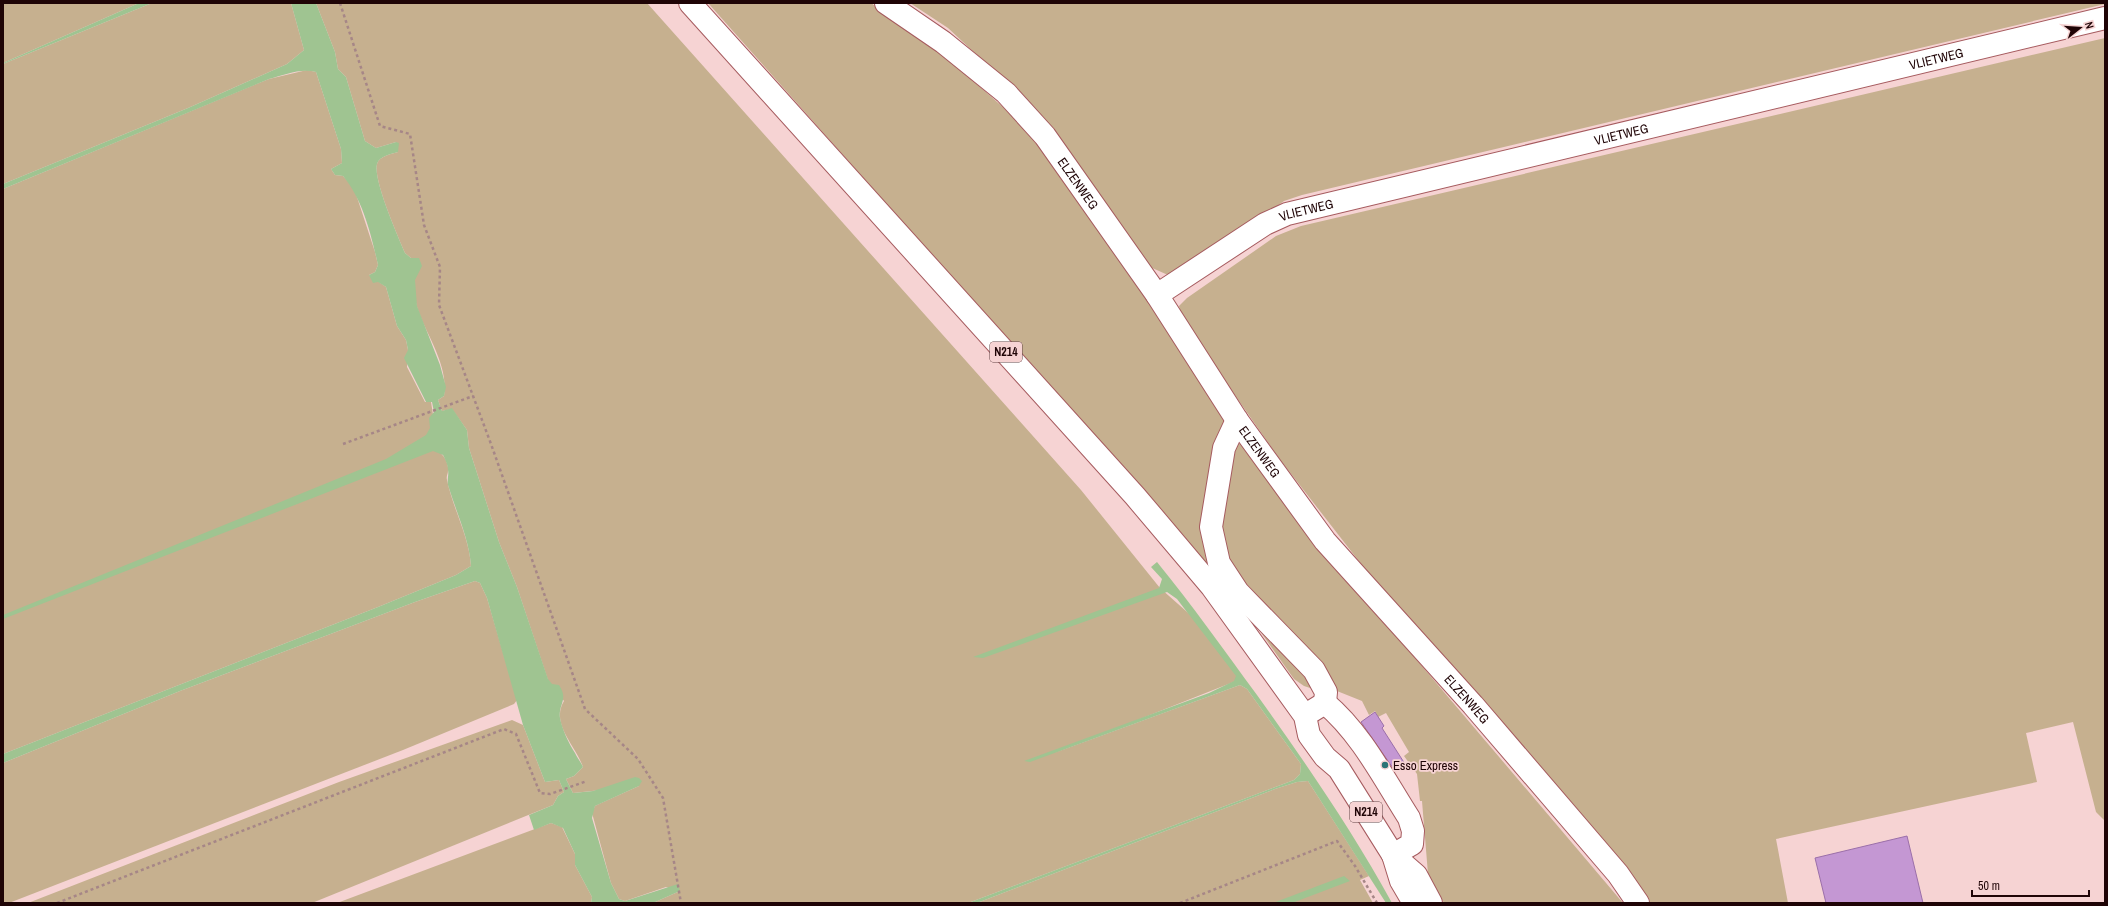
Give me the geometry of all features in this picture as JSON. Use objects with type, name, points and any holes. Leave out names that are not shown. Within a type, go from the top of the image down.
[{"type":"street","name":"N214","points":[[690,3],[1135,496],[1212,587],[1304,716],[1319,725],[1336,749],[1340,769],[1393,855],[1401,881],[1414,903]]},
{"type":"street","name":"ELZENWEG","points":[[886,3],[943,42],[1006,93],[1045,136],[1157,295],[1237,420],[1325,541],[1499,735],[1618,874],[1638,903]]},
{"type":"street","name":"VLIETWEG","points":[[1157,295],[1265,224],[1287,214],[2105,18]]},
{"type":"street","points":[[1237,420],[1224,448],[1211,527],[1219,563],[1238,592],[1314,670],[1326,692],[1325,704]]},
{"type":"street","points":[[1304,716],[1325,704]]},
{"type":"street","points":[[1325,704],[1340,716],[1363,746],[1409,818],[1413,831],[1412,844],[1393,855]]},
{"type":"street","name":"N214","points":[[1393,855],[1416,875],[1431,903]]},
{"type":"path","points":[[340,3],[380,126],[410,134],[424,225],[440,267],[439,305],[585,709],[638,759],[663,798],[681,903]]},
{"type":"path","points":[[343,444],[473,396]]},
{"type":"path","points":[[57,903],[504,729],[516,734],[540,793],[550,794],[587,781]]},
{"type":"path","points":[[1180,903],[1336,841],[1355,866],[1377,903]]},
{"type":"shaded area","points":[[3,3],[139,3],[3,63]]},
{"type":"shaded area","points":[[139,3],[152,3],[3,64],[3,63]]},
{"type":"shaded area","points":[[152,3],[291,3],[304,50],[287,64],[188,108],[3,184],[3,64]]},
{"type":"shaded area","points":[[291,3],[316,3],[335,52],[338,69],[346,77],[365,141],[376,148],[396,142],[399,143],[398,152],[386,156],[378,161],[377,172],[382,195],[405,253],[411,258],[419,258],[422,266],[415,280],[417,306],[440,365],[446,387],[444,396],[438,400],[442,411],[452,408],[467,430],[469,448],[499,542],[517,587],[548,679],[552,684],[559,685],[562,690],[563,698],[560,709],[561,722],[568,741],[583,767],[574,776],[566,779],[573,793],[593,791],[635,777],[642,781],[639,786],[595,806],[592,818],[611,883],[619,899],[625,901],[678,884],[680,891],[653,903],[591,903],[592,897],[575,865],[575,854],[563,828],[551,823],[534,830],[529,815],[553,805],[558,796],[564,792],[559,780],[545,782],[523,725],[487,598],[480,583],[475,581],[415,602],[180,691],[3,763],[3,754],[378,607],[456,575],[471,566],[468,545],[448,485],[447,464],[443,455],[433,451],[3,619],[3,615],[386,459],[426,435],[430,428],[429,418],[434,412],[432,402],[426,402],[404,358],[408,350],[406,340],[397,326],[386,287],[378,282],[373,283],[369,275],[375,272],[378,265],[361,207],[350,185],[343,176],[335,175],[331,169],[342,163],[341,149],[316,72],[298,71],[269,79],[3,189],[3,184],[188,108],[287,64],[304,50]]},
{"type":"shaded area","points":[[316,3],[647,3],[1081,490],[1160,588],[1195,619],[1241,679],[1054,753],[1240,685],[1247,689],[1301,764],[1300,774],[1294,780],[968,903],[653,903],[680,891],[666,887],[625,901],[619,899],[611,883],[592,813],[595,806],[639,786],[573,793],[566,779],[574,776],[583,767],[562,726],[560,718],[564,701],[548,680],[517,587],[499,542],[469,448],[467,430],[452,409],[442,411],[438,400],[444,396],[445,384],[440,362],[417,307],[411,258],[405,253],[382,195],[377,172],[377,164],[383,157],[398,152],[396,142],[376,148],[365,141],[346,77],[338,69],[335,52]]},
{"type":"shaded area","points":[[708,3],[871,3],[953,63],[1013,116],[1043,148],[1115,250],[1218,408],[1226,423],[1212,571]]},
{"type":"shaded area","points":[[910,3],[2105,4],[1302,195],[1284,201],[1192,266],[1168,275],[1150,267],[993,70],[948,28]]},
{"type":"shaded area","points":[[2105,38],[2105,821],[2096,812],[2073,722],[2026,733],[2037,782],[1776,839],[1788,903],[1649,903],[1626,869],[1386,596],[1281,461],[1183,321],[1179,306],[1187,298],[1276,236],[1301,226]]},
{"type":"shaded area","points":[[307,70],[316,72],[341,149],[342,163],[331,169],[335,175],[343,176],[354,188],[375,252],[378,265],[375,272],[369,275],[386,287],[397,326],[406,340],[408,350],[407,367],[425,402],[431,402],[439,452],[444,457],[448,466],[447,480],[464,533],[470,555],[471,566],[456,575],[378,607],[3,754],[3,189],[269,79]]},
{"type":"shaded area","points":[[1238,444],[1245,444],[1326,553],[1623,903],[1444,903],[1428,874],[1422,801],[1420,801],[1417,774],[1404,756],[1409,752],[1386,713],[1378,717],[1375,711],[1369,715],[1362,701],[1332,689],[1235,574],[1222,548],[1221,512],[1233,453]]},
{"type":"shaded area","points":[[1157,562],[1208,628],[1293,746],[1361,849],[1392,903],[1386,903],[1308,781],[1297,782],[1275,789],[977,903],[968,903],[1294,780],[1300,774],[1301,764],[1247,689],[1240,685],[1030,762],[1024,761],[1209,693],[1234,681],[1236,676],[1177,599],[1167,592],[983,658],[973,657],[1159,588],[1162,579],[1151,567]]},
{"type":"shaded area","points":[[475,581],[480,583],[487,598],[517,700],[514,704],[403,750],[9,903],[3,903],[3,763],[180,691],[415,602]]},
{"type":"shaded area","points":[[1238,600],[1319,691],[1304,686],[1294,679]]},
{"type":"shaded area","points":[[512,720],[523,725],[545,782],[559,780],[564,792],[558,796],[553,805],[312,903],[28,903],[339,782]]},
{"type":"shaded area","points":[[1308,781],[1369,876],[1360,880],[1373,903],[977,903],[1275,789],[1297,782]]},
{"type":"shaded area","points":[[551,823],[562,827],[575,854],[575,865],[592,897],[591,903],[337,903]]},
{"type":"shaded area","points":[[1344,876],[1350,881],[1292,903],[1273,903]]},
{"type":"building","points":[[1375,712],[1384,726],[1382,728],[1405,764],[1395,771],[1361,722]]},
{"type":"building","points":[[1907,836],[1923,903],[1826,903],[1815,858]]},
{"type":"place","name":"Esso Express","points":[[1385,765]]}]
